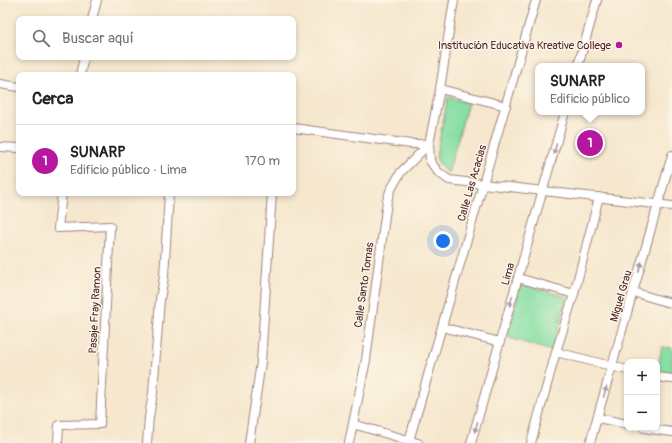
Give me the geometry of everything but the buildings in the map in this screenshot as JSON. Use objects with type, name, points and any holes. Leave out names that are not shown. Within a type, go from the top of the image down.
[{"type":"street","points":[[93,16],[96,0]]},
{"type":"street","points":[[454,0],[440,89],[428,144],[430,161],[438,172],[449,180],[672,206]]},
{"type":"street","name":"Calle Las Acacias","points":[[409,440],[536,0]]},
{"type":"street","points":[[579,63],[597,0]]},
{"type":"street","points":[[81,72],[83,60]]},
{"type":"street","points":[[0,84],[16,87]]},
{"type":"street","points":[[440,89],[506,106]]},
{"type":"street","name":"Lima","points":[[471,443],[564,115]]},
{"type":"street","points":[[296,128],[411,144],[428,144]]},
{"type":"street","name":"Calle Santo Tomas","points":[[350,443],[352,424],[366,360],[387,201],[390,191],[400,172],[428,144]]},
{"type":"street","points":[[0,147],[16,148]]},
{"type":"street","name":"Miguel Grau","points":[[590,443],[672,155]]},
{"type":"street","name":"Pasaje Fray Ramon","points":[[58,443],[59,425],[100,424],[110,226],[58,228],[62,196]]},
{"type":"street","points":[[147,443],[160,299],[164,277],[169,196]]},
{"type":"street","points":[[249,443],[261,362],[272,196]]},
{"type":"street","points":[[531,443],[556,352],[574,294],[599,197]]},
{"type":"street","points":[[518,278],[574,294]]},
{"type":"street","points":[[633,292],[672,303]]},
{"type":"street","points":[[442,327],[500,342]]},
{"type":"street","points":[[556,352],[624,369]]},
{"type":"street","points":[[660,377],[672,379]]},
{"type":"street","points":[[598,418],[624,423]]},
{"type":"street","points":[[352,424],[418,443]]},
{"type":"street","points":[[660,430],[672,432]]},
{"type":"green space","points":[[448,97],[468,103],[448,173],[441,166],[436,157]]},
{"type":"green space","points":[[521,284],[567,297],[552,351],[506,337]]},
{"type":"green space","points":[[662,347],[672,348],[672,373],[660,372],[660,359]]},
{"type":"place","name":"Institución Educativa Kreative College","points":[[619,45]]},
{"type":"place","name":"SUNARP","points":[[590,143]]}]
